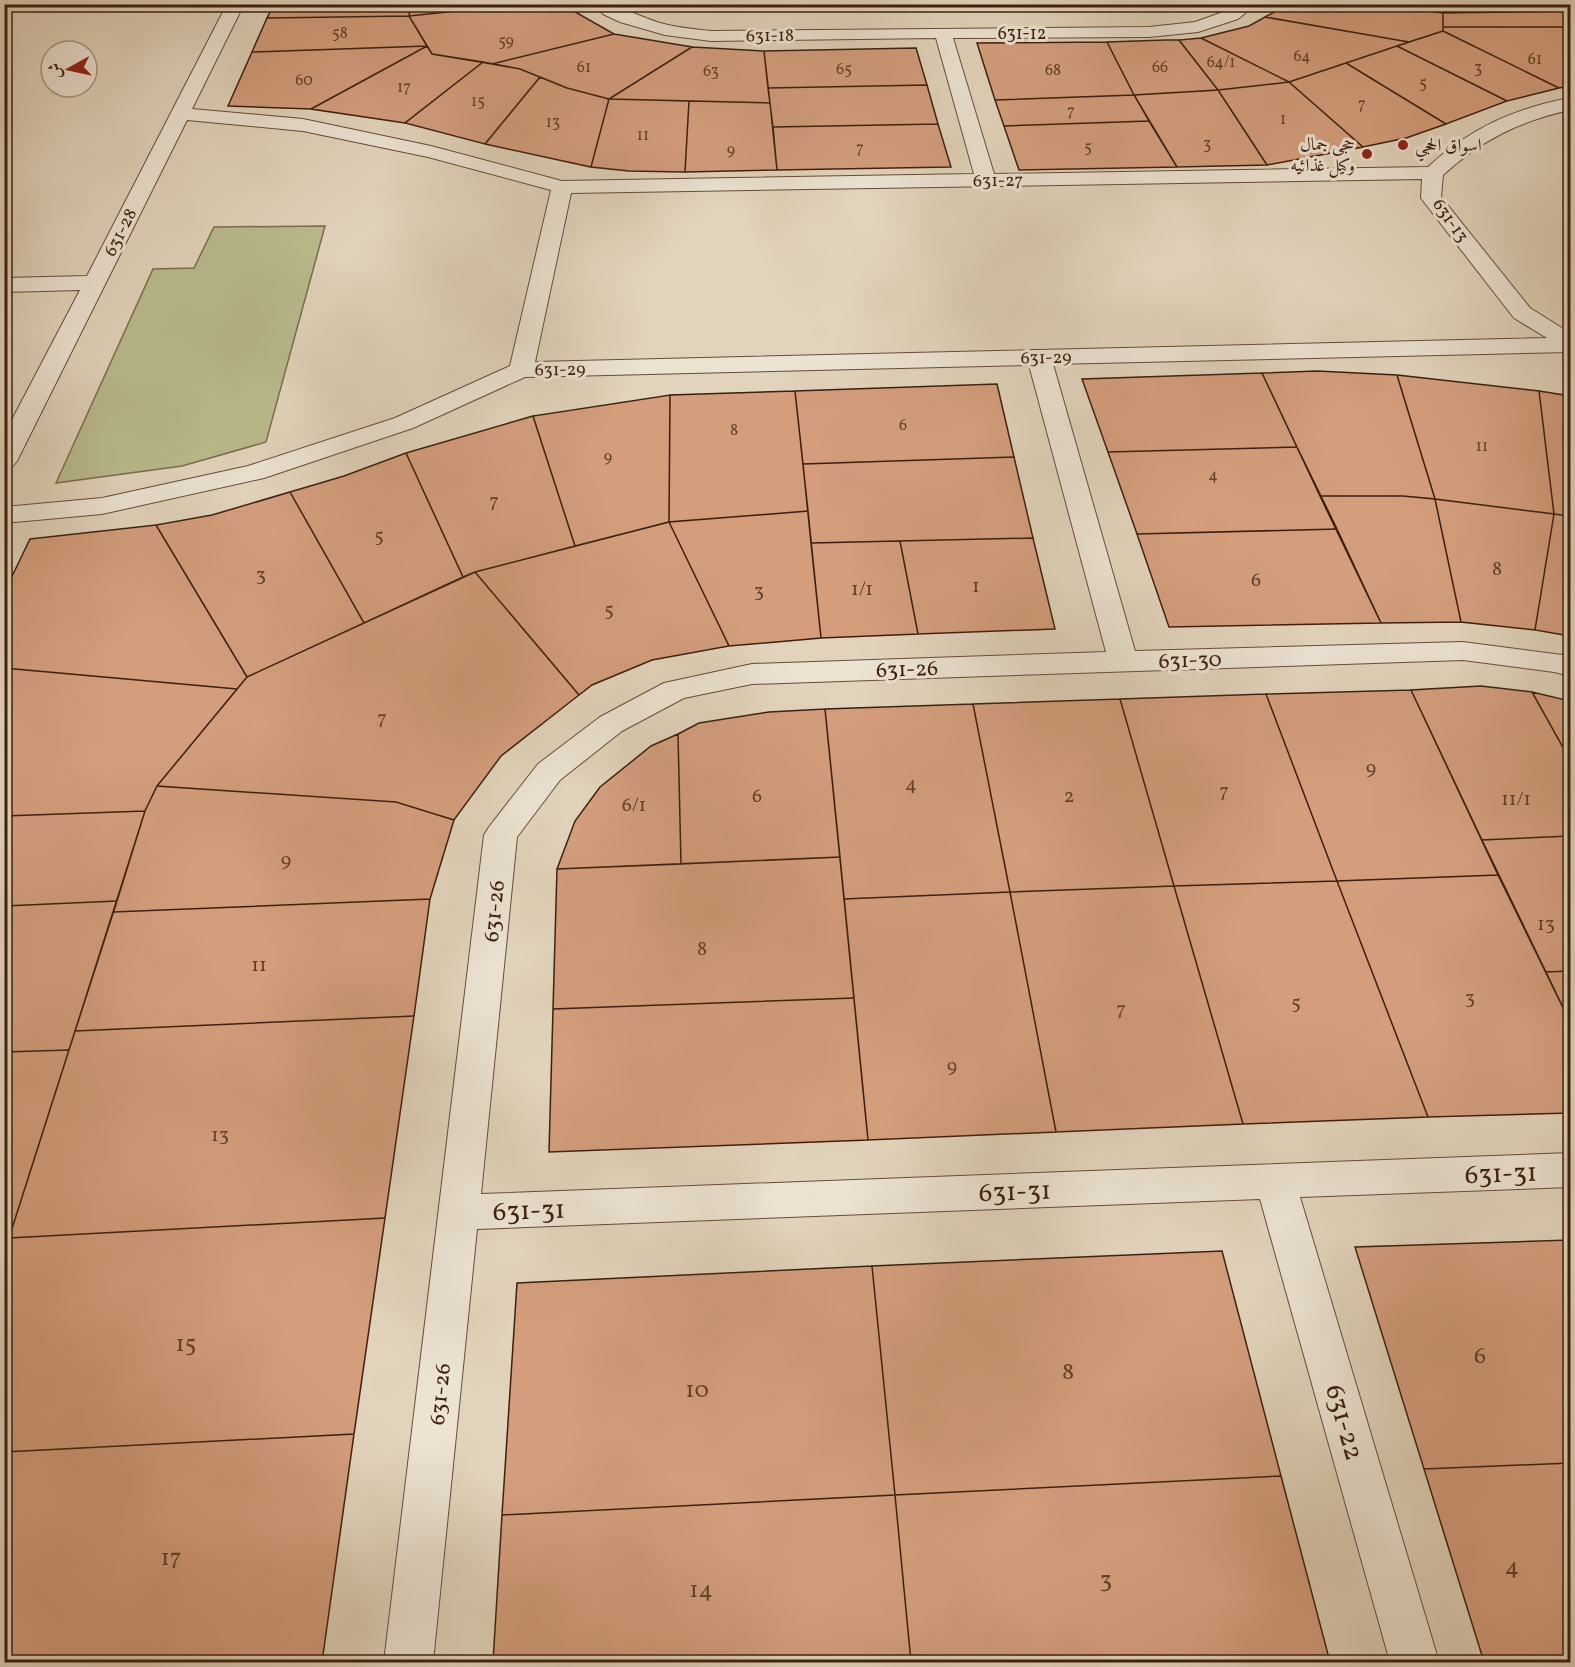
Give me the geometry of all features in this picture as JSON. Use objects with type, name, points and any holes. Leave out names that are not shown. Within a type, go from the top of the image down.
[{"type":"street","name":"631-28","points":[[4,461],[236,4]]},
{"type":"street","name":"631-18","points":[[604,4],[609,10],[626,18],[665,30],[711,36],[943,33]]},
{"type":"street","name":"631-12","points":[[943,33],[1159,31],[1198,27],[1232,15],[1248,4]]},
{"type":"street","points":[[943,33],[986,180]]},
{"type":"street","name":"631-13","points":[[1570,104],[1535,111],[1483,131],[1453,153],[1433,173],[1431,198],[1522,313],[1570,344]]},
{"type":"street","name":"631-27","points":[[181,114],[303,125],[431,152],[562,187],[1433,173]]},
{"type":"street","points":[[4,515],[102,506],[255,472],[404,423],[521,370],[562,187]]},
{"type":"street","points":[[4,285],[95,283]]},
{"type":"street","name":"631-29","points":[[521,370],[1570,344]]},
{"type":"street","points":[[1039,358],[1123,661]]},
{"type":"street","name":"631-30","points":[[1123,661],[1463,651],[1570,667]]},
{"type":"street","name":"631-26","points":[[408,1662],[501,835],[549,772],[612,724],[675,690],[752,674],[1123,661]]},
{"type":"street","name":"631-31","points":[[459,1212],[1570,1170]]},
{"type":"street","name":"631-22","points":[[1275,1181],[1415,1662]]},
{"type":"green space","points":[[325,226],[266,442],[182,466],[56,483],[153,269],[194,268],[214,227]]},
{"type":"building","points":[[274,4],[411,4],[409,16],[267,18]]},
{"type":"building","points":[[411,4],[524,4],[409,16]]},
{"type":"building","points":[[524,4],[568,4],[570,9],[614,34],[492,64],[432,54],[409,16]]},
{"type":"building","points":[[1282,4],[1370,4],[1443,13],[1443,31],[1409,42],[1265,17],[1278,10]]},
{"type":"building","points":[[1370,4],[1443,4],[1443,13]]},
{"type":"building","points":[[1443,4],[1570,4],[1570,11],[1443,13]]},
{"type":"building","points":[[1570,11],[1570,27],[1443,27],[1443,13]]},
{"type":"building","points":[[409,16],[427,46],[252,52],[267,18]]},
{"type":"building","points":[[1265,17],[1409,42],[1289,82],[1201,38],[1249,26]]},
{"type":"building","points":[[1443,27],[1570,27],[1570,86],[1559,88],[1443,31]]},
{"type":"building","points":[[1443,31],[1559,88],[1507,101],[1397,46]]},
{"type":"building","points":[[614,34],[692,47],[609,99],[567,88],[520,69],[492,64]]},
{"type":"building","points":[[1201,38],[1289,82],[1218,90],[1179,40]]},
{"type":"building","points":[[1179,40],[1218,90],[1134,95],[1107,42]]},
{"type":"building","points":[[1107,42],[1134,95],[995,100],[977,43]]},
{"type":"building","points":[[427,46],[311,109],[228,106],[252,52]]},
{"type":"building","points":[[427,46],[432,54],[483,62],[405,123],[311,109]]},
{"type":"building","points":[[1397,46],[1507,101],[1446,124],[1346,63]]},
{"type":"building","points":[[692,47],[764,51],[770,103],[609,99]]},
{"type":"building","points":[[916,48],[927,85],[768,88],[764,51]]},
{"type":"building","points":[[483,62],[520,69],[540,77],[485,144],[405,123]]},
{"type":"building","points":[[1346,63],[1446,124],[1406,138],[1363,147],[1289,82]]},
{"type":"building","points":[[540,77],[567,88],[609,99],[591,167],[485,144]]},
{"type":"building","points":[[1289,82],[1363,147],[1267,165],[1218,90]]},
{"type":"building","points":[[927,85],[938,124],[773,127],[768,88]]},
{"type":"building","points":[[1218,90],[1267,165],[1177,167],[1134,95]]},
{"type":"building","points":[[1134,95],[1149,121],[1004,126],[995,100]]},
{"type":"building","points":[[609,99],[689,101],[685,172],[629,171],[591,167]]},
{"type":"building","points":[[689,101],[770,103],[777,170],[685,172]]},
{"type":"building","points":[[1149,121],[1177,167],[1019,170],[1004,126]]},
{"type":"building","points":[[938,124],[951,167],[777,170],[773,127]]},
{"type":"building","points":[[1317,371],[1397,375],[1435,499],[1403,496],[1320,496],[1262,373]]},
{"type":"building","points":[[1262,373],[1297,447],[1108,452],[1082,379]]},
{"type":"building","points":[[1397,375],[1539,391],[1554,514],[1435,499]]},
{"type":"building","points":[[997,384],[1014,457],[803,464],[795,391]]},
{"type":"building","points":[[795,391],[808,511],[669,522],[670,395]]},
{"type":"building","points":[[1539,391],[1570,396],[1570,516],[1554,514]]},
{"type":"building","points":[[670,395],[669,522],[575,546],[533,416]]},
{"type":"building","points":[[533,416],[575,546],[463,577],[406,453]]},
{"type":"building","points":[[1297,447],[1337,529],[1137,534],[1108,452]]},
{"type":"building","points":[[406,453],[463,577],[364,623],[290,492],[344,476]]},
{"type":"building","points":[[1014,457],[1033,538],[811,543],[803,464]]},
{"type":"building","points":[[290,492],[364,623],[247,677],[156,525],[212,515]]},
{"type":"building","points":[[1320,496],[1403,496],[1435,499],[1461,622],[1381,623]]},
{"type":"building","points":[[1435,499],[1554,514],[1535,630],[1461,622]]},
{"type":"building","points":[[808,511],[821,638],[729,646],[669,522]]},
{"type":"building","points":[[1554,514],[1570,516],[1570,636],[1535,630]]},
{"type":"building","points":[[669,522],[729,646],[652,660],[592,685],[579,695],[475,572]]},
{"type":"building","points":[[156,525],[247,677],[237,689],[4,668],[4,593],[30,539]]},
{"type":"building","points":[[1337,529],[1381,623],[1169,627],[1137,534]]},
{"type":"building","points":[[1033,538],[1055,629],[918,634],[900,541]]},
{"type":"building","points":[[900,541],[918,634],[821,638],[811,543]]},
{"type":"building","points":[[475,572],[579,695],[501,756],[454,820],[396,802],[157,786],[247,677]]},
{"type":"building","points":[[4,668],[237,689],[157,786],[145,811],[4,816]]},
{"type":"building","points":[[1481,686],[1532,692],[1570,760],[1570,836],[1482,840],[1411,690]]},
{"type":"building","points":[[1411,690],[1498,875],[1337,881],[1266,694]]},
{"type":"building","points":[[1532,692],[1570,701],[1570,760]]},
{"type":"building","points":[[1266,694],[1337,881],[1174,886],[1120,699]]},
{"type":"building","points":[[1120,699],[1174,886],[1010,892],[973,704]]},
{"type":"building","points":[[973,704],[1010,892],[844,899],[825,709]]},
{"type":"building","points":[[825,709],[840,857],[681,864],[678,734],[699,723],[769,712]]},
{"type":"building","points":[[678,734],[681,864],[557,869],[575,821],[600,787],[651,746]]},
{"type":"building","points":[[157,786],[396,802],[454,820],[430,899],[113,912],[145,811]]},
{"type":"building","points":[[145,811],[117,901],[4,906],[4,816]]},
{"type":"building","points":[[1570,836],[1570,971],[1546,972],[1482,840]]},
{"type":"building","points":[[840,857],[854,998],[553,1009],[557,869]]},
{"type":"building","points":[[1498,875],[1570,1022],[1570,1113],[1428,1117],[1337,881]]},
{"type":"building","points":[[1337,881],[1428,1117],[1243,1124],[1174,886]]},
{"type":"building","points":[[1174,886],[1243,1124],[1056,1132],[1010,892]]},
{"type":"building","points":[[1010,892],[1056,1132],[868,1140],[844,899]]},
{"type":"building","points":[[430,899],[414,1016],[75,1031],[113,912]]},
{"type":"building","points":[[117,901],[69,1050],[4,1052],[4,906]]},
{"type":"building","points":[[1570,971],[1570,1022],[1546,972]]},
{"type":"building","points":[[854,998],[868,1140],[549,1152],[553,1009]]},
{"type":"building","points":[[414,1016],[385,1218],[9,1238],[75,1031]]},
{"type":"building","points":[[69,1050],[9,1238],[4,1239],[4,1052]]},
{"type":"building","points":[[385,1218],[354,1434],[4,1452],[4,1252],[9,1238]]},
{"type":"building","points":[[1570,1240],[1570,1463],[1424,1469],[1355,1247]]},
{"type":"building","points":[[1222,1251],[1281,1476],[895,1495],[872,1266]]},
{"type":"building","points":[[872,1266],[895,1495],[502,1515],[517,1283]]},
{"type":"building","points":[[354,1434],[322,1662],[4,1662],[4,1452]]},
{"type":"building","points":[[1570,1463],[1570,1662],[1484,1662],[1424,1469]]},
{"type":"building","points":[[1281,1476],[1330,1662],[911,1662],[895,1495]]},
{"type":"building","points":[[895,1495],[911,1662],[493,1662],[502,1515]]},
{"type":"place","name":"اسواق الحجي","points":[[1403,145]]},
{"type":"place","name":"حجي جمال وكيل غذائيه","points":[[1367,154]]}]
